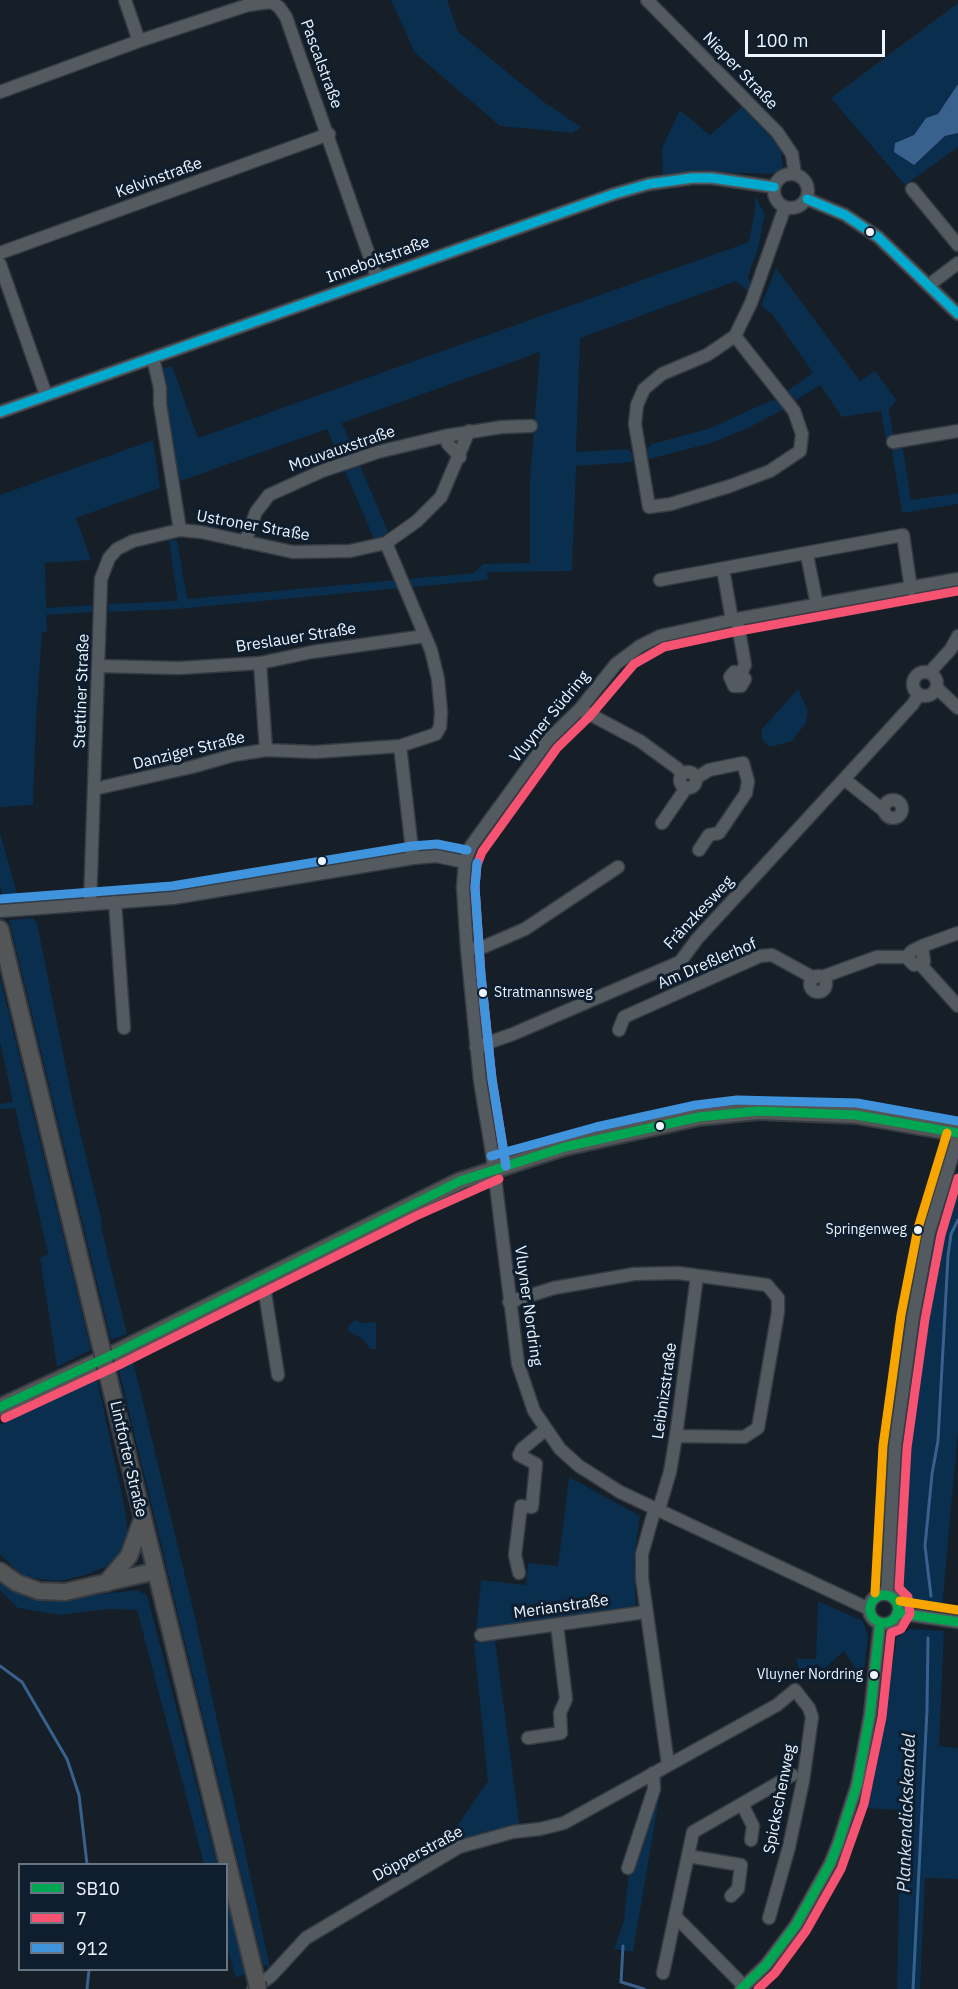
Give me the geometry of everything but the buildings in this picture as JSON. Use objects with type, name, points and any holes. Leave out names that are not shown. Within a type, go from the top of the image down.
[{"type":"main road","name":"Lintforter Straße","points":[[0,928],[226,1863]]},
{"type":"main road","points":[[0,1407],[263,1280],[411,1205],[494,1168],[599,1139],[699,1117],[738,1112],[856,1115],[958,1133]]},
{"type":"main road","points":[[106,1583],[129,1556],[142,1519]]},
{"type":"main road","points":[[0,1571],[17,1583],[39,1591],[65,1592],[156,1571]]},
{"type":"main road","name":"Lintforter Straße","points":[[228,1871],[256,1987]]},
{"type":"street","points":[[125,0],[139,41]]},
{"type":"street","name":"Nieper Straße","points":[[647,0],[777,132],[792,154],[795,174]]},
{"type":"street","name":"Pascalstraße","points":[[0,92],[139,41],[248,5],[272,2],[286,16],[329,134],[377,278]]},
{"type":"street","name":"Kelvinstraße","points":[[0,253],[329,134]]},
{"type":"street","points":[[795,174],[807,183],[807,198],[800,206],[785,207],[774,197],[774,187],[784,175],[795,174]]},
{"type":"street","name":"Inneboltstraße","points":[[0,412],[649,184],[712,178],[774,187]]},
{"type":"street","points":[[912,189],[958,245]]},
{"type":"street","points":[[807,198],[828,206],[869,230],[958,314]]},
{"type":"street","points":[[735,336],[794,411],[802,434],[800,451],[770,471],[730,486],[671,504],[649,507],[635,424],[637,405],[644,389],[662,374],[707,355],[735,336],[751,303],[785,207]]},
{"type":"street","points":[[929,285],[958,263]]},
{"type":"street","points":[[0,264],[46,395]]},
{"type":"street","name":"Ustroner Straße","points":[[153,358],[160,388],[168,460],[180,530],[293,552],[317,554],[350,551],[386,543],[417,521],[441,497],[469,432]]},
{"type":"street","name":"Mouvauxstraße","points":[[245,542],[256,512],[269,495],[287,485],[378,452],[445,436],[531,426]]},
{"type":"street","points":[[893,442],[958,431]]},
{"type":"street","points":[[445,436],[448,444],[460,457]]},
{"type":"street","name":"Stettiner Straße","points":[[90,904],[101,579],[109,558],[117,549],[133,541],[180,530]]},
{"type":"street","points":[[660,580],[807,555],[815,550],[903,536],[911,589]]},
{"type":"street","name":"Danziger Straße","points":[[94,789],[171,773],[234,755],[266,750],[315,752],[400,746],[436,734],[440,727],[438,679],[425,636],[386,543]]},
{"type":"street","points":[[807,555],[817,605]]},
{"type":"street","points":[[723,569],[745,665],[741,673]]},
{"type":"street","name":"Vluyner Südring","points":[[494,1168],[476,1047],[466,949],[463,887],[465,862],[471,846],[548,740],[580,709],[616,664],[640,646],[660,636],[958,579]]},
{"type":"street","name":"Breslauer Straße","points":[[99,666],[179,668],[260,663],[312,652],[425,636]]},
{"type":"street","name":"Fränzkesweg","points":[[476,1047],[680,962],[697,939],[919,694],[914,688],[917,675],[930,672],[951,649],[958,636]]},
{"type":"street","points":[[260,663],[266,750]]},
{"type":"street","points":[[919,694],[931,694],[937,688],[937,682],[930,672]]},
{"type":"street","points":[[937,688],[958,708]]},
{"type":"street","points":[[580,709],[640,741],[682,774]]},
{"type":"street","points":[[400,746],[413,858]]},
{"type":"street","points":[[662,823],[686,788],[693,787],[696,778],[709,770],[743,763],[748,781],[746,794],[719,833],[709,835],[699,849]]},
{"type":"street","points":[[682,774],[690,772],[696,778]]},
{"type":"street","points":[[682,774],[680,781],[686,788]]},
{"type":"street","points":[[844,779],[883,810]]},
{"type":"street","points":[[0,911],[173,898],[413,858],[436,856],[465,862]]},
{"type":"street","points":[[466,949],[481,948],[525,929],[618,867]]},
{"type":"street","points":[[115,902],[124,1028]]},
{"type":"street","points":[[958,933],[922,946],[906,957],[914,965],[921,965],[958,1006]]},
{"type":"street","points":[[921,965],[924,962],[922,946]]},
{"type":"street","name":"Am Dreßlerhof","points":[[620,1030],[624,1017],[760,956],[772,955],[818,978],[877,957],[906,957]]},
{"type":"street","points":[[887,1594],[895,1447],[913,1317],[929,1232],[958,1137]]},
{"type":"street","name":"Vluyner Nordring","points":[[494,1168],[509,1302],[525,1388],[534,1411],[560,1449],[579,1466],[620,1492],[869,1609]]},
{"type":"street","points":[[509,1302],[554,1288],[620,1275],[666,1273],[767,1285],[778,1298],[778,1312],[758,1428],[744,1437],[676,1436]]},
{"type":"street","name":"Leibnizstraße","points":[[657,1508],[670,1472],[697,1276]]},
{"type":"street","points":[[263,1280],[279,1375]]},
{"type":"street","points":[[519,1573],[515,1555],[520,1506],[532,1507],[536,1464],[519,1455],[522,1449],[545,1430]]},
{"type":"street","points":[[657,1508],[642,1554],[646,1612],[668,1764]]},
{"type":"street","points":[[887,1594],[897,1602],[898,1613],[893,1620],[880,1623],[874,1619],[869,1609],[875,1597],[887,1594]]},
{"type":"street","name":"Merianstraße","points":[[481,1635],[646,1612]]},
{"type":"street","points":[[898,1613],[958,1622]]},
{"type":"street","points":[[675,1916],[743,1987],[766,1965],[796,1925],[830,1864],[859,1773],[870,1715],[880,1623]]},
{"type":"street","points":[[528,1738],[561,1733],[560,1713],[566,1699],[557,1625]]},
{"type":"street","name":"Döpperstraße","points":[[256,1987],[271,1976],[306,1938],[459,1847],[513,1832],[564,1823],[777,1706],[795,1690]]},
{"type":"street","name":"Spickschenweg","points":[[769,1918],[801,1792],[812,1717],[809,1708],[795,1690]]},
{"type":"street","points":[[628,1868],[654,1789],[653,1773]]},
{"type":"street","points":[[663,1973],[693,1832],[792,1775]]},
{"type":"street","points":[[742,1804],[753,1826],[751,1840]]},
{"type":"street","points":[[688,1856],[741,1865],[738,1889],[731,1896]]},
{"type":"shaded area","points":[[391,0],[447,0],[458,32],[544,102],[581,127],[573,133],[500,126],[415,53]]},
{"type":"shaded area","points":[[958,3],[958,84],[938,114],[926,118],[914,135],[895,143],[914,165],[945,136],[958,133],[958,147],[905,185],[831,98]]},
{"type":"shaded area","points":[[958,84],[958,133],[945,136],[914,165],[894,152],[895,143],[914,135],[926,118],[938,114]]},
{"type":"shaded area","points":[[744,105],[775,136],[781,150],[783,168],[772,174],[713,172],[663,175],[662,148],[680,110],[710,135]]},
{"type":"shaded area","points":[[755,196],[765,214],[759,245],[748,277],[752,287],[750,293],[736,281],[580,338],[576,452],[627,449],[632,453],[633,462],[576,466],[572,571],[487,572],[488,580],[176,609],[108,612],[109,604],[178,601],[169,540],[177,540],[187,599],[474,573],[483,564],[530,563],[530,480],[540,352],[342,423],[389,534],[374,539],[327,429],[175,483],[168,439],[172,437],[169,413],[164,409],[161,369],[172,366],[198,438],[749,242]]},
{"type":"shaded area","points":[[776,268],[860,381],[875,371],[896,400],[889,410],[894,439],[886,441],[881,411],[842,417],[820,385],[793,402],[787,391],[813,373],[773,315],[761,306]]},
{"type":"shaded area","points":[[772,400],[780,401],[784,409],[746,429],[711,443],[646,460],[646,449],[652,444],[711,428]]},
{"type":"shaded area","points":[[153,440],[160,488],[76,518],[91,560],[45,563],[46,608],[95,605],[95,612],[46,615],[47,632],[42,632],[33,805],[0,807],[0,495]]},
{"type":"shaded area","points":[[902,442],[911,500],[958,493],[958,504],[902,513],[891,444]]},
{"type":"shaded area","points":[[798,689],[808,711],[806,723],[792,741],[770,747],[762,739],[762,729]]},
{"type":"shaded area","points":[[0,833],[19,900],[4,901],[0,886]]},
{"type":"shaded area","points":[[33,918],[37,923],[74,1107],[127,1334],[111,1340],[9,920]]},
{"type":"shaded area","points":[[0,977],[91,1350],[57,1367],[40,1258],[48,1254],[15,1108],[0,1109],[0,1104],[13,1102],[0,1042]]},
{"type":"shaded area","points":[[958,1183],[958,1431],[942,1609],[915,1603],[904,1596],[896,1588],[896,1567],[904,1562],[903,1521],[907,1469],[905,1464],[925,1298],[937,1225],[943,1227]]},
{"type":"shaded area","points":[[355,1320],[364,1323],[376,1322],[376,1349],[370,1349],[363,1339],[349,1332],[348,1326]]},
{"type":"shaded area","points":[[133,1361],[195,1617],[270,1968],[263,1964],[118,1367]]},
{"type":"shaded area","points":[[97,1378],[125,1509],[128,1533],[122,1549],[115,1563],[86,1575],[60,1581],[20,1574],[0,1554],[0,1425]]},
{"type":"shaded area","points":[[569,1477],[640,1516],[634,1561],[636,1605],[630,1609],[476,1630],[481,1580],[526,1585],[528,1563],[558,1566]]},
{"type":"shaded area","points":[[0,1583],[29,1598],[49,1601],[136,1590],[147,1595],[217,1863],[204,1863],[137,1610],[107,1609],[60,1615],[18,1608],[0,1590]]},
{"type":"shaded area","points":[[818,1601],[863,1621],[868,1636],[863,1679],[844,1651],[824,1669],[817,1664],[802,1678],[796,1659],[816,1659]]},
{"type":"shaded area","points":[[910,1629],[944,1631],[939,1746],[958,1748],[958,1879],[925,1878],[920,1989],[897,1989],[901,1810],[862,1808],[883,1723],[897,1637]]},
{"type":"shaded area","points":[[495,1640],[520,1828],[438,1854],[488,1781],[474,1643]]},
{"type":"shaded area","points":[[663,1775],[633,1952],[614,1949],[624,1921],[629,1872],[657,1779]]},
{"type":"shaded area","points":[[228,1905],[245,1974],[236,1978],[228,1950]]},
{"type":"waterway","name":"Plankendickskendel","points":[[931,1596],[925,1546],[932,1474],[938,1441],[948,1256],[951,1234],[958,1220]]},
{"type":"waterway","name":"Plankendickskendel","points":[[913,1989],[927,1710],[928,1638]]},
{"type":"waterway","points":[[0,1666],[22,1682],[67,1759],[79,1795],[87,1863]]},
{"type":"waterway","points":[[623,1946],[621,1982],[644,1989]]},
{"type":"waterway","points":[[87,1989],[89,1971]]},
{"type":"transit line","points":[[0,412],[614,194],[649,184],[692,178],[712,178],[774,187]]},
{"type":"transit line","points":[[807,199],[845,215],[878,237],[958,314]]},
{"type":"transit line","name":"7","points":[[506,1166],[492,1079],[481,975],[475,887],[477,865],[482,852],[557,748],[589,717],[634,664],[664,647],[958,591]]},
{"type":"transit line","name":"912","points":[[0,899],[172,886],[412,846],[437,844],[467,850]]},
{"type":"transit line","name":"912","points":[[477,863],[475,887],[481,975],[492,1079],[506,1166]]},
{"type":"transit line","name":"912","points":[[491,1156],[596,1127],[696,1105],[737,1100],[857,1103],[958,1121]]},
{"type":"transit line","name":"SB10","points":[[0,1407],[114,1354],[460,1181],[565,1147],[699,1117],[758,1111],[856,1115],[958,1133]]},
{"type":"transit line","points":[[875,1593],[883,1446],[901,1315],[918,1228],[947,1133]]},
{"type":"transit line","name":"7","points":[[758,1989],[775,1973],[806,1931],[841,1869],[864,1804],[882,1717],[891,1633],[901,1629],[910,1614],[908,1597],[899,1588],[907,1448],[925,1319],[941,1235],[958,1178]]},
{"type":"transit line","name":"7","points":[[5,1418],[119,1365],[416,1216],[499,1179]]},
{"type":"transit line","name":"SB10","points":[[884,1595],[894,1599],[898,1609],[894,1619],[884,1623],[874,1619],[870,1609],[874,1599],[884,1595]]},
{"type":"transit line","points":[[900,1601],[958,1610]]},
{"type":"transit line","name":"SB10","points":[[898,1613],[958,1622]]},
{"type":"transit line","name":"SB10","points":[[741,1989],[766,1965],[796,1925],[830,1864],[838,1844],[857,1785],[870,1715],[880,1623]]},
{"type":"place","name":"Stratmannsweg","points":[[483,993]]},
{"type":"place","name":"Springenweg","points":[[918,1230]]},
{"type":"place","name":"Vluyner Nordring","points":[[874,1675]]}]
